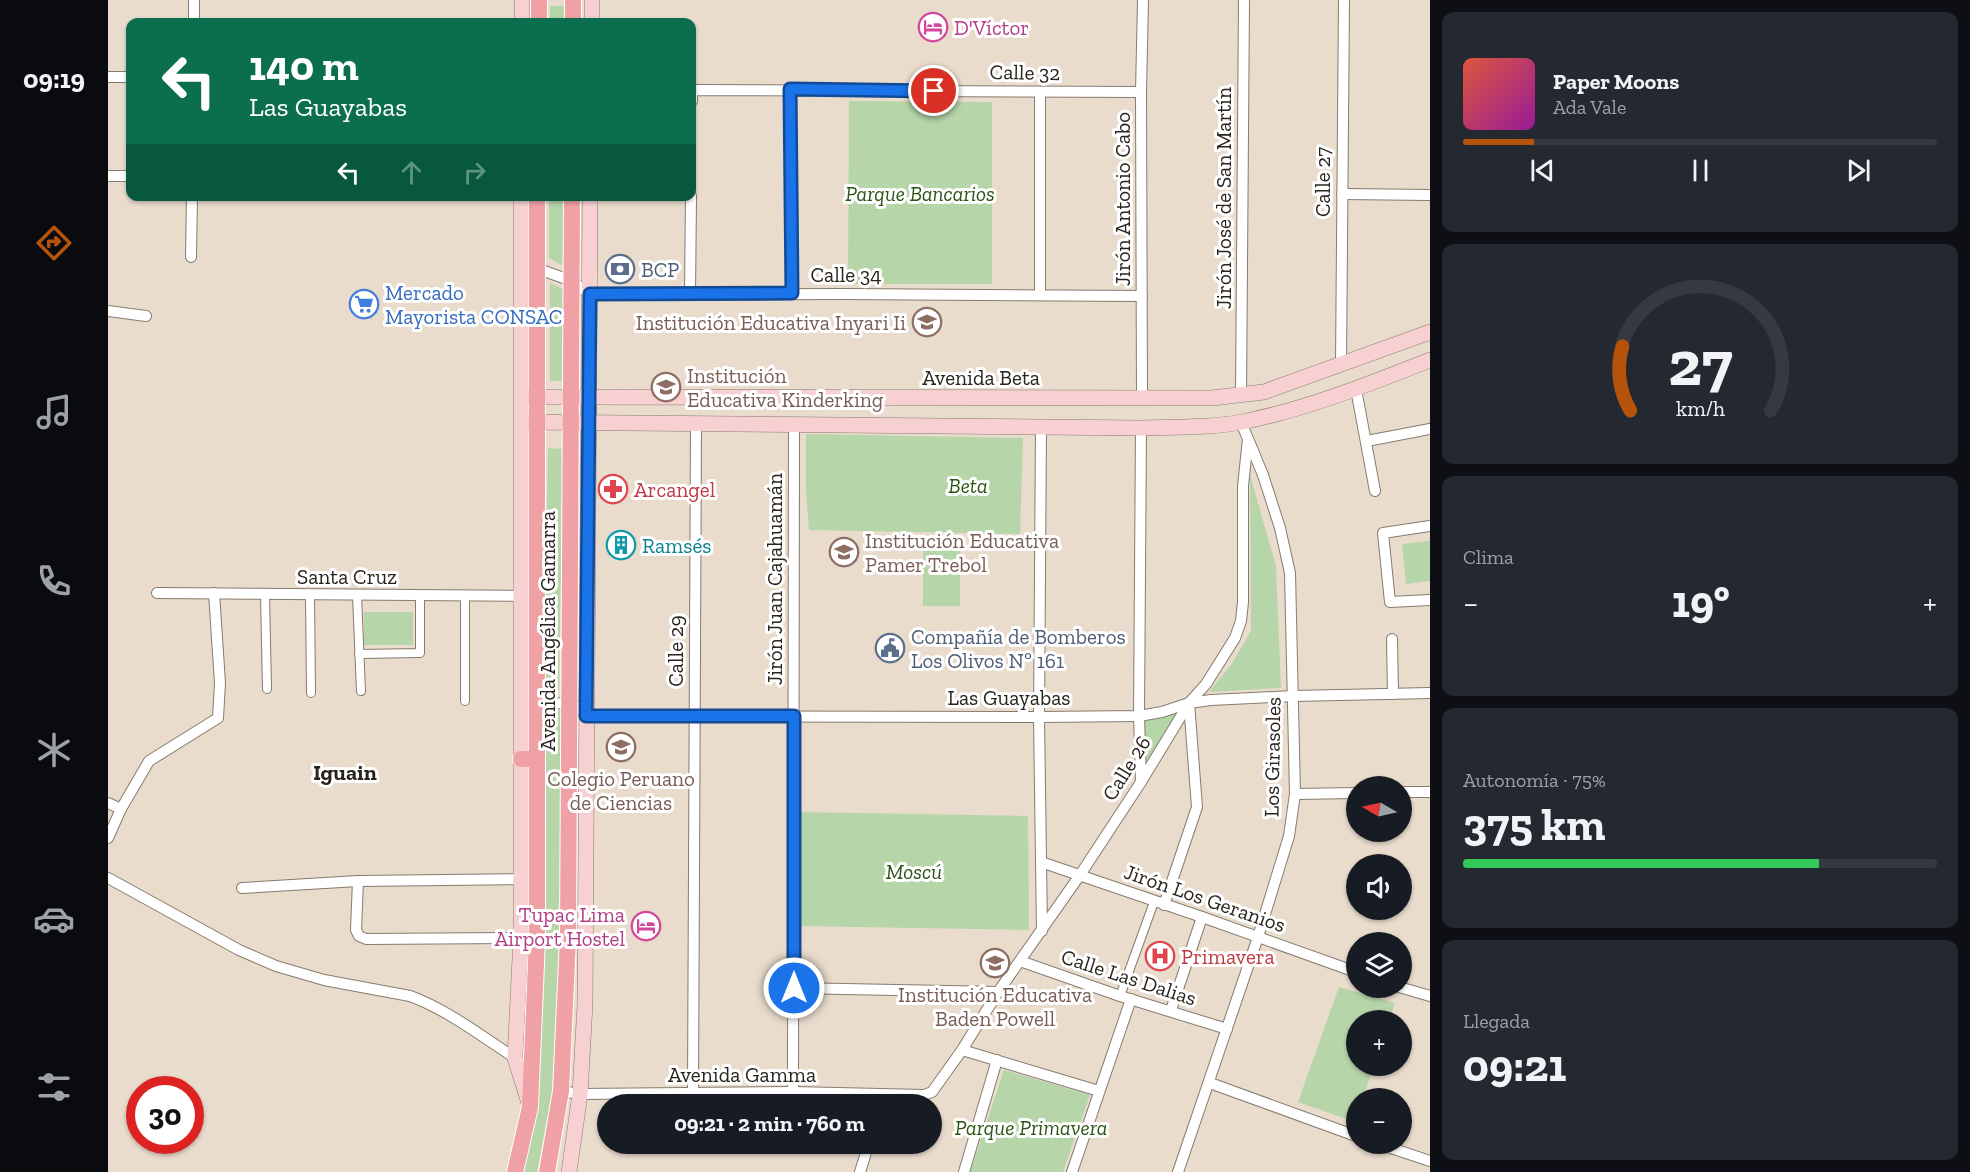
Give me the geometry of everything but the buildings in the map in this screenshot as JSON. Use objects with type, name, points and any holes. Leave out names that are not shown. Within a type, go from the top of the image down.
[{"type":"main road","points":[[522,0],[522,18]]},
{"type":"main road","points":[[539,0],[539,18]]},
{"type":"main road","points":[[573,0],[573,18]]},
{"type":"main road","points":[[592,0],[592,18]]},
{"type":"main road","name":"Avenida Angélica Gamarra","points":[[515,1172],[530,1107],[537,939],[529,879],[528,268],[521,201]]},
{"type":"main road","name":"Avenida Angélica Gamarra","points":[[528,268],[536,201]]},
{"type":"main road","name":"Avenida Angélica Gamarra","points":[[547,1172],[561,1091],[568,939],[572,201]]},
{"type":"main road","name":"Avenida Angélica Gamarra","points":[[569,1172],[580,1094],[584,1039],[590,201]]},
{"type":"main road","name":"Avenida Beta","points":[[529,397],[1187,399],[1241,396],[1263,392],[1430,332]]},
{"type":"main road","points":[[529,422],[1141,428],[1202,426],[1241,422],[1281,413],[1356,389],[1430,360]]},
{"type":"main road","points":[[646,398],[647,424]]},
{"type":"main road","points":[[908,398],[909,426]]},
{"type":"main road","name":"Avenida Angélica Gamarra","points":[[529,879],[521,938],[515,1058],[530,1107]]},
{"type":"street","points":[[194,0],[194,18]]},
{"type":"street","name":"Jirón Antonio Cabo","points":[[1142,399],[1143,0]]},
{"type":"street","name":"Jirón José de San Martín","points":[[1241,396],[1244,0]]},
{"type":"street","name":"Calle 27","points":[[1341,365],[1344,0]]},
{"type":"street","points":[[108,77],[126,77]]},
{"type":"street","points":[[790,89],[792,293]]},
{"type":"street","name":"Calle 32","points":[[696,90],[1141,92]]},
{"type":"street","points":[[1040,92],[1040,294]]},
{"type":"street","points":[[108,176],[126,176]]},
{"type":"street","points":[[1342,194],[1430,195]]},
{"type":"street","points":[[191,257],[192,201]]},
{"type":"street","points":[[690,294],[691,201]]},
{"type":"street","points":[[528,268],[572,281],[590,294]]},
{"type":"street","name":"Calle 34","points":[[590,294],[1142,296]]},
{"type":"street","points":[[108,311],[146,316]]},
{"type":"street","points":[[1356,389],[1375,491]]},
{"type":"street","name":"Calle 26","points":[[927,1094],[932,1092],[962,1050],[998,992],[1042,931],[1141,782],[1189,703],[1206,684],[1235,638],[1241,621],[1243,602],[1243,486],[1248,439],[1241,422]]},
{"type":"street","name":"Calle 29","points":[[693,1094],[696,424]]},
{"type":"street","name":"Jirón Juan Cajahuamán","points":[[793,1092],[794,425]]},
{"type":"street","points":[[1041,426],[1039,717],[1042,931]]},
{"type":"street","points":[[1141,428],[1139,716],[1141,782]]},
{"type":"street","points":[[1367,441],[1430,429]]},
{"type":"street","name":"Los Girasoles","points":[[1178,1172],[1258,937],[1289,836],[1295,794],[1291,600],[1286,551],[1263,475],[1248,439]]},
{"type":"street","points":[[1430,526],[1383,533],[1390,602],[1430,600]]},
{"type":"street","name":"Santa Cruz","points":[[157,593],[529,596]]},
{"type":"street","points":[[108,838],[146,764],[152,758],[218,718],[220,683],[214,593]]},
{"type":"street","points":[[265,595],[267,689]]},
{"type":"street","points":[[310,595],[311,693]]},
{"type":"street","points":[[357,595],[361,691]]},
{"type":"street","points":[[359,654],[420,653],[420,595]]},
{"type":"street","points":[[465,596],[465,701]]},
{"type":"street","points":[[1392,639],[1393,694]]},
{"type":"street","name":"Las Guayabas","points":[[586,716],[1139,716],[1210,700],[1430,693]]},
{"type":"street","points":[[529,704],[569,703],[578,707],[586,716]]},
{"type":"street","points":[[1072,1172],[1099,1091],[1125,997],[1197,807],[1189,703]]},
{"type":"street","points":[[1412,792],[1430,792]]},
{"type":"street","points":[[1295,794],[1346,793]]},
{"type":"street","points":[[108,803],[121,809]]},
{"type":"street","name":"Jirón Los Geranios","points":[[1041,862],[1346,968]]},
{"type":"street","points":[[108,878],[238,950],[276,966],[324,980],[423,1001],[515,1058]]},
{"type":"street","points":[[242,888],[358,881],[529,879]]},
{"type":"street","points":[[358,881],[356,930],[359,936],[366,939],[521,938]]},
{"type":"street","points":[[1171,1010],[1202,917]]},
{"type":"street","name":"Calle Las Dalias","points":[[1020,961],[1227,1029]]},
{"type":"street","points":[[794,988],[998,992]]},
{"type":"street","points":[[1412,991],[1430,996]]},
{"type":"street","points":[[962,1050],[1099,1091]]},
{"type":"street","points":[[964,1172],[997,1059]]},
{"type":"street","points":[[1210,1083],[1346,1132]]},
{"type":"street","name":"Avenida Gamma","points":[[561,1091],[597,1094]]},
{"type":"street","name":"Avenida Gamma","points":[[693,1094],[793,1092],[819,1094]]},
{"type":"street","points":[[860,1172],[866,1154]]},
{"type":"street","points":[[1409,1154],[1430,1161]]},
{"type":"green space","points":[[550,6],[564,6],[564,18],[550,18]]},
{"type":"green space","name":"Parque Bancarios","points":[[849,101],[992,102],[992,284],[848,284]]},
{"type":"green space","points":[[549,201],[563,201],[563,266],[549,258]]},
{"type":"green space","points":[[550,283],[567,291],[566,381],[550,381]]},
{"type":"green space","name":"Beta","points":[[806,434],[1023,438],[1020,534],[809,530]]},
{"type":"green space","points":[[548,448],[563,449],[559,690],[544,689]]},
{"type":"green space","points":[[1250,475],[1276,566],[1281,688],[1209,692],[1231,665],[1251,631]]},
{"type":"green space","points":[[923,537],[960,537],[960,606],[923,606]]},
{"type":"green space","points":[[1430,541],[1430,581],[1406,584],[1402,544]]},
{"type":"green space","points":[[364,612],[413,612],[413,645],[364,645]]},
{"type":"green space","points":[[562,709],[562,997],[552,1094],[537,1172],[522,1172],[542,712]]},
{"type":"green space","points":[[1181,713],[1145,762],[1145,718]]},
{"type":"green space","name":"Moscú","points":[[798,812],[1028,816],[1029,930],[799,926]]},
{"type":"green space","points":[[1339,987],[1346,989],[1346,998],[1378,998],[1395,1003],[1393,1010],[1346,1010],[1346,1076],[1370,1076],[1366,1088],[1346,1088],[1346,1119],[1298,1102]]},
{"type":"green space","name":"Parque Primavera","points":[[1004,1070],[1090,1095],[1063,1172],[970,1172]]},
{"type":"place","name":"D'Víctor","points":[[933,27]]},
{"type":"place","name":"BCP","points":[[620,269]]},
{"type":"place","name":"Mercado Mayorista CONSAC","points":[[364,304]]},
{"type":"place","name":"Institución Educativa Inyari Ii","points":[[927,322]]},
{"type":"place","name":"Institución Educativa Kinderking","points":[[666,387]]},
{"type":"place","name":"Arcangel","points":[[613,489]]},
{"type":"place","name":"Ramsés","points":[[621,545]]},
{"type":"place","name":"Institución Educativa Pamer Trebol","points":[[844,552]]},
{"type":"place","name":"Compañía de Bomberos Los Olivos Nº 161","points":[[890,648]]},
{"type":"place","name":"Colegio Peruano de Ciencias","points":[[621,747]]},
{"type":"place","name":"Tupac Lima Airport Hostel","points":[[646,926]]},
{"type":"place","name":"Primavera","points":[[1160,956]]},
{"type":"place","name":"Institución Educativa Baden Powell","points":[[995,963]]},
{"type":"district","name":"Iguain","points":[[345,772]]},
{"type":"route","points":[[794,988],[794,716],[586,716],[590,294],[792,293],[790,89],[934,91]]}]
